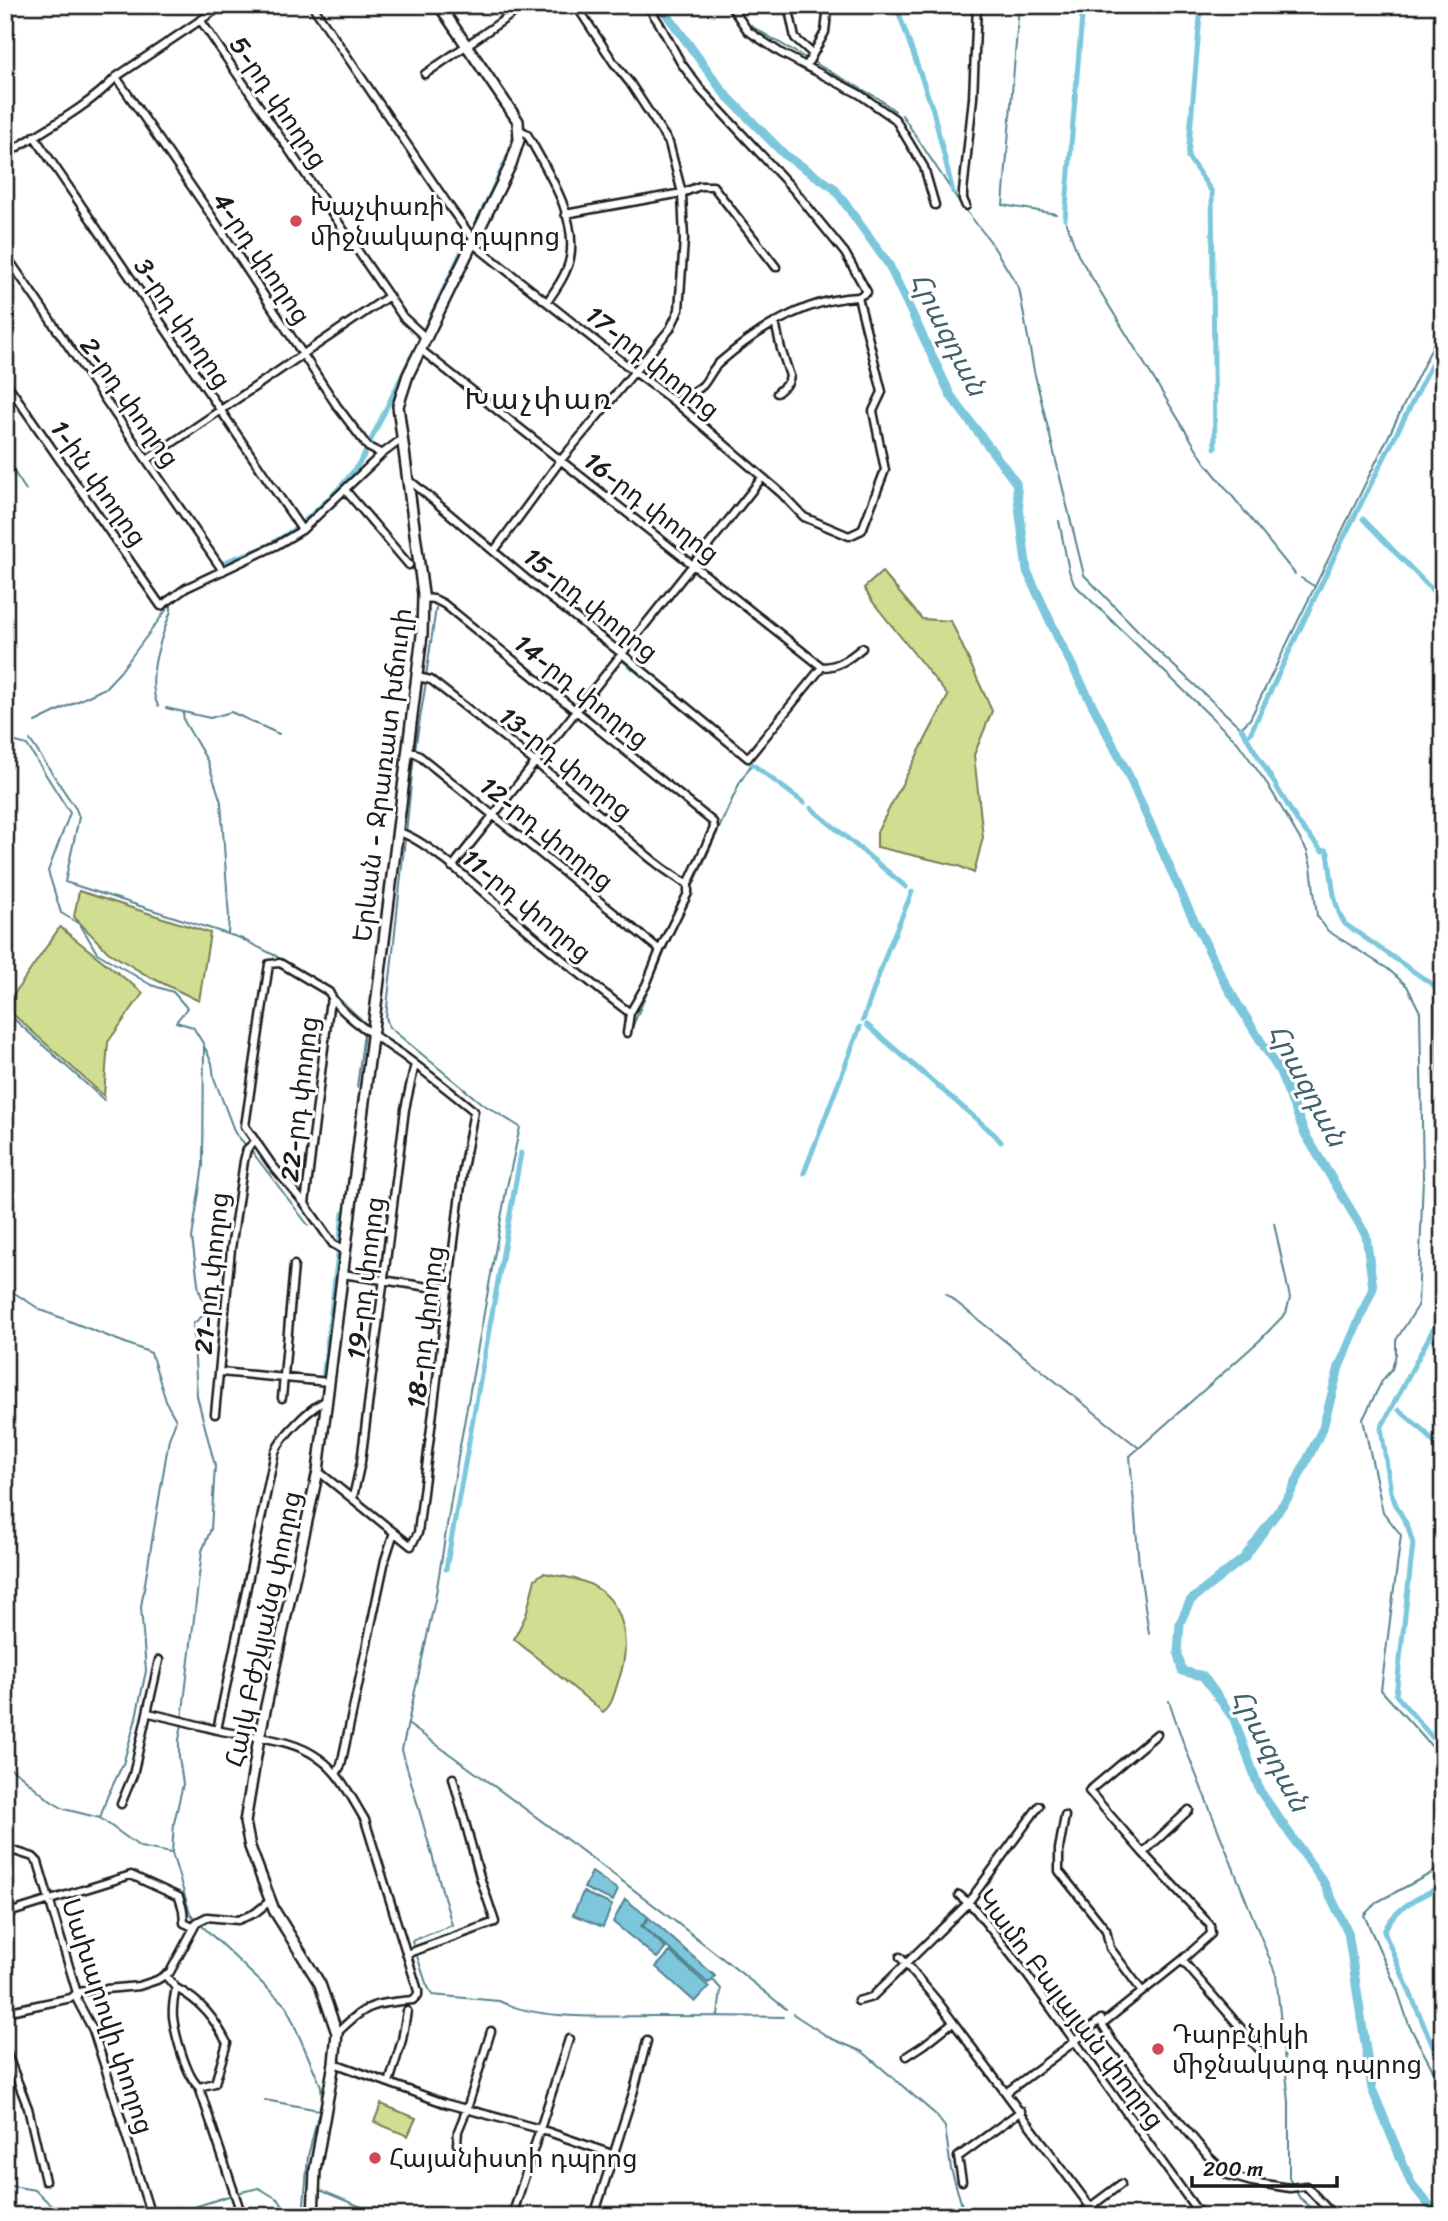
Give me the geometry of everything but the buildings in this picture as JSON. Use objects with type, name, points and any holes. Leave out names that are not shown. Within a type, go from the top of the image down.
[{"type":"main road","points":[[439,5],[518,121],[519,129]]},
{"type":"main road","name":"Երևան - Ջրառատ խճուղի","points":[[372,1032],[411,752],[422,635],[423,598],[398,406],[408,375],[511,164],[519,140],[519,129]]},
{"type":"main road","name":"Հայկ Բժշկյանց փողոց","points":[[313,2216],[317,2155],[337,2033],[320,1984],[270,1901],[250,1847],[245,1822],[260,1738],[318,1471],[372,1032]]},
{"type":"street","points":[[5,155],[89,100],[116,77],[223,5]]},
{"type":"street","name":"17-րդ փողոց","points":[[312,5],[474,241],[675,402],[781,493],[804,517],[849,536],[862,530],[885,470],[873,411],[882,392],[858,296]]},
{"type":"street","points":[[425,74],[524,5]]},
{"type":"street","points":[[494,551],[561,460],[670,329],[679,310],[684,240],[682,193],[669,143],[576,5]]},
{"type":"street","points":[[647,5],[681,63],[701,90],[794,190],[845,253],[867,292],[858,296],[836,298],[775,322],[751,336],[715,366],[703,385],[675,402]]},
{"type":"street","points":[[730,5],[748,31],[781,53],[859,94],[895,119],[924,167],[934,205]]},
{"type":"street","points":[[788,5],[794,38],[813,54]]},
{"type":"street","points":[[807,65],[825,32],[828,5]]},
{"type":"street","points":[[966,206],[963,192],[973,98],[977,5]]},
{"type":"street","name":"5-րդ փողոց","points":[[201,21],[403,317],[427,339]]},
{"type":"street","name":"4-րդ փողոց","points":[[116,77],[337,406],[368,447],[382,454]]},
{"type":"street","points":[[519,129],[527,134],[557,189],[570,229],[570,256],[564,274],[547,302]]},
{"type":"street","name":"3-րդ փողոց","points":[[34,136],[302,530]]},
{"type":"street","points":[[565,214],[682,193],[700,186],[713,186],[776,267]]},
{"type":"street","name":"2-րդ փողոց","points":[[5,254],[223,571]]},
{"type":"street","points":[[147,460],[389,296]]},
{"type":"street","points":[[775,322],[790,376],[788,383],[777,393]]},
{"type":"street","name":"16-րդ փողոց","points":[[421,350],[822,667]]},
{"type":"street","name":"1-ին փողոց","points":[[5,381],[161,606],[186,588],[223,571]]},
{"type":"street","points":[[223,571],[302,530],[382,454],[403,438]]},
{"type":"street","points":[[452,867],[762,478]]},
{"type":"street","name":"15-րդ փողոց","points":[[408,481],[748,758],[822,667]]},
{"type":"street","points":[[346,491],[409,565]]},
{"type":"street","name":"14-րդ փողոց","points":[[423,598],[444,604],[713,822],[714,828],[688,884]]},
{"type":"street","points":[[822,667],[843,663],[862,648]]},
{"type":"street","name":"13-րդ փողոց","points":[[417,677],[431,680],[688,884]]},
{"type":"street","name":"12-րդ փողոց","points":[[411,752],[493,814],[660,950]]},
{"type":"street","name":"11-րդ փողոց","points":[[399,832],[409,834],[452,867],[590,983],[631,1013]]},
{"type":"street","points":[[627,1032],[631,1013],[688,893],[688,884]]},
{"type":"street","points":[[345,1251],[333,1244],[245,1126],[269,964],[280,963],[329,992],[332,1000],[362,1027],[415,1064]]},
{"type":"street","name":"22-րդ փողոց","points":[[305,1204],[332,1000]]},
{"type":"street","name":"18-րդ փողոց","points":[[394,1532],[411,1546],[418,1533],[463,1169],[474,1111],[415,1064]]},
{"type":"street","name":"19-րդ փողոց","points":[[352,1497],[361,1462],[405,1109],[415,1064]]},
{"type":"street","name":"21-րդ փողոց","points":[[215,1414],[231,1249],[247,1149],[256,1141]]},
{"type":"street","points":[[282,1398],[294,1265]]},
{"type":"street","points":[[342,1274],[449,1290]]},
{"type":"street","points":[[220,1372],[329,1382]]},
{"type":"street","points":[[217,1730],[275,1452],[279,1443],[317,1405],[326,1401]]},
{"type":"street","points":[[318,1471],[394,1532],[385,1560],[341,1765],[336,1774]]},
{"type":"street","points":[[121,1804],[133,1775],[159,1660]]},
{"type":"street","points":[[149,1713],[298,1746],[323,1760],[336,1774],[365,1820],[418,1991],[413,2000],[372,2005],[360,2011],[337,2033]]},
{"type":"street","points":[[1102,2024],[1211,1934],[1212,1928],[1089,1790],[1157,1734]]},
{"type":"street","points":[[406,1954],[495,1922],[453,1778]]},
{"type":"street","points":[[858,2001],[872,1997],[968,1903],[1039,1806]]},
{"type":"street","points":[[1143,1853],[1189,1810]]},
{"type":"street","points":[[1065,1816],[1059,1849],[1059,1871],[1106,1930],[1110,1948],[1142,1992]]},
{"type":"street","name":"Սախարովի փողոց","points":[[5,1848],[33,1857],[38,1862],[51,1899],[77,2000],[93,2030],[106,2067],[151,2216]]},
{"type":"street","points":[[5,1914],[131,1875],[178,1898],[184,1923],[193,1927]]},
{"type":"street","name":"Կամո Բալայան փողոց","points":[[959,1895],[1019,1966],[1201,2216]]},
{"type":"street","points":[[5,2012],[71,1998],[77,1993],[139,1986],[157,1980],[170,1972],[193,1927],[202,1919],[207,1917],[238,1920],[255,1913],[270,1901]]},
{"type":"street","points":[[900,1957],[1007,2092],[1097,2216]]},
{"type":"street","points":[[1182,1960],[1259,2049]]},
{"type":"street","points":[[165,1975],[176,1988],[200,2003],[227,2043],[215,2083],[199,2087]]},
{"type":"street","points":[[176,1988],[174,2024],[192,2080],[199,2087],[242,2216]]},
{"type":"street","points":[[389,2082],[402,2040],[407,2011]]},
{"type":"street","points":[[1007,2092],[1101,2019],[1113,2042],[1208,2156],[1228,2175],[1290,2188],[1306,2186],[1334,2216]]},
{"type":"street","points":[[907,2056],[953,2022]]},
{"type":"street","points":[[457,2144],[458,2131],[491,2031]]},
{"type":"street","points":[[512,2216],[569,2039]]},
{"type":"street","points":[[594,2216],[647,2041]]},
{"type":"street","points":[[5,2049],[28,2108],[45,2180]]},
{"type":"street","points":[[334,2063],[444,2103],[540,2129],[612,2154]]},
{"type":"street","points":[[962,2181],[958,2157],[1021,2111]]},
{"type":"street","points":[[1078,2216],[1121,2184]]},
{"type":"green space","points":[[882,572],[922,619],[951,621],[992,711],[974,755],[983,837],[974,873],[959,866],[877,847],[877,832],[948,696],[864,588]]},
{"type":"green space","points":[[79,891],[210,933],[199,1001],[148,976],[108,952],[74,917]]},
{"type":"green space","points":[[60,927],[143,993],[108,1042],[104,1096],[5,1007]]},
{"type":"green space","points":[[543,1573],[576,1579],[595,1587],[606,1595],[620,1616],[625,1641],[622,1667],[611,1701],[603,1712],[514,1639],[526,1615],[535,1579]]},
{"type":"green space","points":[[381,2104],[416,2118],[408,2136],[374,2122]]},
{"type":"water","points":[[592,1872],[618,1890],[613,1901],[584,1888]]},
{"type":"water","points":[[583,1892],[612,1905],[603,1927],[573,1915]]},
{"type":"water","points":[[625,1899],[648,1917],[641,1926],[666,1948],[657,1958],[613,1922]]},
{"type":"water","points":[[649,1918],[715,1976],[712,1981],[708,1983],[643,1926]]},
{"type":"water","points":[[670,1952],[709,1987],[695,2002],[656,1967]]},
{"type":"waterway","name":"Հրազդան","points":[[660,5],[724,93],[785,155],[834,188],[889,265],[951,396],[1016,483],[1027,571],[1059,640],[1128,774],[1186,904],[1226,985],[1280,1072],[1305,1134],[1366,1235],[1373,1288],[1339,1367],[1323,1428],[1289,1496],[1244,1558],[1190,1601],[1180,1623],[1178,1654],[1182,1671],[1203,1676],[1234,1719],[1260,1791],[1324,1883],[1348,1932],[1372,2089],[1411,2183],[1438,2216]]},
{"type":"waterway","points":[[896,5],[933,110],[953,192]]},
{"type":"waterway","points":[[1019,5],[1003,205],[1056,214]]},
{"type":"waterway","points":[[1071,145],[1083,5]]},
{"type":"waterway","points":[[1201,5],[1188,157],[1212,192],[1215,448]]},
{"type":"waterway","points":[[746,23],[807,59]]},
{"type":"waterway","points":[[813,62],[878,98],[895,111]]},
{"type":"waterway","points":[[902,115],[960,203],[990,241],[1019,288],[1034,371],[1084,575],[1159,652],[1241,728],[1250,719],[1443,325]]},
{"type":"waterway","points":[[473,231],[512,148],[515,132]]},
{"type":"waterway","points":[[1065,219],[1071,148]]},
{"type":"waterway","points":[[1065,219],[1078,255],[1204,461],[1295,574]]},
{"type":"waterway","points":[[425,329],[467,240]]},
{"type":"waterway","points":[[1250,734],[1339,547],[1443,342]]},
{"type":"waterway","points":[[369,444],[411,357]]},
{"type":"waterway","points":[[301,524],[346,481],[367,450]]},
{"type":"waterway","points":[[5,458],[26,490]]},
{"type":"waterway","points":[[1363,519],[1443,601]]},
{"type":"waterway","points":[[1059,521],[1074,584],[1238,743],[1268,785],[1307,851],[1317,916],[1328,931],[1388,969],[1407,986],[1420,1012],[1423,1177],[1418,1306],[1396,1340],[1392,1369],[1382,1381],[1363,1419],[1383,1512],[1401,1535],[1381,1690],[1443,1759]]},
{"type":"waterway","points":[[222,564],[267,546],[296,528]]},
{"type":"waterway","points":[[1301,578],[1314,586]]},
{"type":"waterway","points":[[35,722],[105,688],[170,605]]},
{"type":"waterway","points":[[158,706],[154,695],[154,671],[171,606]]},
{"type":"waterway","points":[[426,676],[436,608]]},
{"type":"waterway","points":[[621,658],[724,742]]},
{"type":"waterway","points":[[415,749],[426,682]]},
{"type":"waterway","points":[[166,708],[210,718],[231,712],[279,734]]},
{"type":"waterway","points":[[183,712],[184,721],[208,762],[221,802],[228,934]]},
{"type":"waterway","points":[[1241,728],[1299,824],[1322,851],[1326,850],[1328,853],[1335,899],[1345,924],[1436,987],[1443,1160]]},
{"type":"waterway","points":[[5,739],[27,745],[70,813],[48,871],[61,913],[80,924],[97,953],[151,985],[173,992],[187,1008],[176,1022],[193,1027],[204,1045],[203,1165],[192,1238],[199,1290],[208,1311],[193,1324],[197,1396],[215,1466],[211,1529],[202,1551],[182,1719]]},
{"type":"waterway","points":[[30,740],[79,817],[65,882],[240,938],[316,981]]},
{"type":"waterway","points":[[406,833],[414,755]]},
{"type":"waterway","points":[[743,757],[804,803]]},
{"type":"waterway","points":[[691,890],[740,782],[751,765]]},
{"type":"waterway","points":[[811,808],[906,887]]},
{"type":"waterway","points":[[405,838],[386,1017],[389,1027],[481,1103],[520,1127],[458,1457],[435,1600],[402,1750],[452,1925],[412,1941],[414,1948]]},
{"type":"waterway","points":[[863,1020],[912,892]]},
{"type":"waterway","points":[[631,1030],[679,918]]},
{"type":"waterway","points":[[335,995],[366,1024]]},
{"type":"waterway","points":[[5,1011],[104,1100]]},
{"type":"waterway","points":[[867,1025],[1001,1142]]},
{"type":"waterway","points":[[804,1173],[860,1027]]},
{"type":"waterway","points":[[357,1087],[364,1033]]},
{"type":"waterway","points":[[205,1048],[235,1133],[308,1225]]},
{"type":"waterway","points":[[446,1569],[521,1153]]},
{"type":"waterway","points":[[339,1245],[343,1213]]},
{"type":"waterway","points":[[1443,1221],[1436,1324],[1381,1428],[1391,1492],[1413,1544],[1396,1695],[1443,1750]]},
{"type":"waterway","points":[[1149,1634],[1139,1565],[1130,1456],[1259,1341],[1286,1313],[1290,1298],[1274,1223]]},
{"type":"waterway","points":[[323,1379],[338,1254]]},
{"type":"waterway","points":[[5,1287],[41,1310],[151,1353],[167,1404],[176,1420],[169,1439],[141,1607],[146,1671],[123,1764],[100,1818]]},
{"type":"waterway","points":[[946,1294],[1139,1448]]},
{"type":"waterway","points":[[1434,1342],[1438,1357],[1443,1363]]},
{"type":"waterway","points":[[1399,1410],[1425,1432],[1443,1453]]},
{"type":"waterway","points":[[1169,1701],[1276,1975],[1289,2102],[1289,2178],[1293,2186]]},
{"type":"waterway","points":[[182,1724],[179,1757],[183,1784],[174,1823],[172,1853],[190,1913],[195,1919]]},
{"type":"waterway","points":[[409,1725],[600,1864],[786,2009]]},
{"type":"waterway","points":[[5,1765],[64,1809],[100,1818],[140,1847],[171,1853]]},
{"type":"waterway","points":[[1443,1867],[1377,1902],[1364,1915],[1397,1989],[1409,2025],[1435,2074],[1443,2110]]},
{"type":"waterway","points":[[1443,1885],[1401,1909],[1388,1923],[1384,1932],[1443,2070]]},
{"type":"waterway","points":[[199,1923],[286,2006],[321,2086],[322,2100],[308,2156],[303,2216]]},
{"type":"waterway","points":[[416,1953],[432,1995],[499,2001],[554,2015],[783,2017]]},
{"type":"waterway","points":[[714,1981],[721,1989],[718,2016]]},
{"type":"waterway","points":[[793,2014],[830,2038],[863,2052],[935,2114],[945,2127],[951,2169],[965,2216]]},
{"type":"waterway","points":[[265,2100],[319,2110]]},
{"type":"waterway","points":[[5,2185],[35,2190],[63,2216]]},
{"type":"waterway","points":[[241,2192],[259,2188],[279,2200],[289,2216]]},
{"type":"waterway","points":[[320,2190],[383,2216]]},
{"type":"waterway","points":[[1296,2191],[1299,2197],[1321,2216]]},
{"type":"waterway","points":[[166,2216],[232,2195]]},
{"type":"place","name":"Խաչփառի միջնակարգ դպրոց","points":[[296,221]]},
{"type":"place","name":"Դարբնիկի միջնակարգ դպրոց","points":[[1158,2049]]},
{"type":"place","name":"Հայանիստի դպրոց","points":[[375,2158]]},
{"type":"district","name":"Խաչփառ","points":[[539,399]]}]
